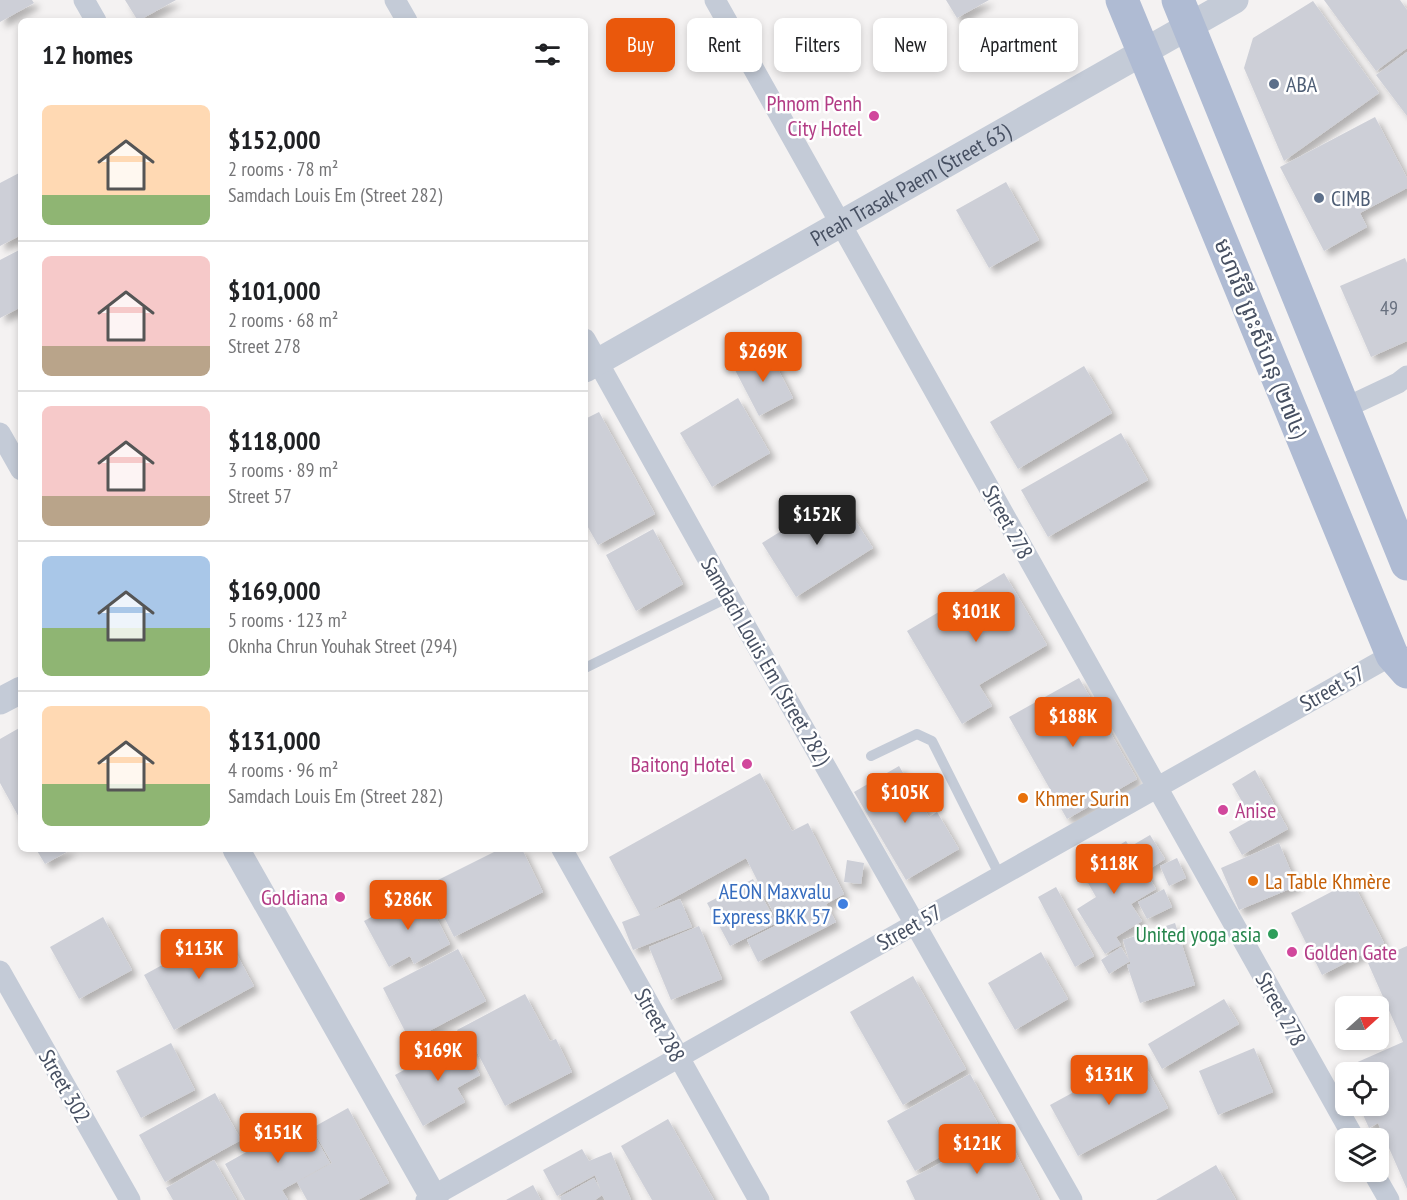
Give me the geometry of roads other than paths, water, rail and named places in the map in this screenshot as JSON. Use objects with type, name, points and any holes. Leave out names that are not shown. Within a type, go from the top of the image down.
[{"type":"main road","name":"មហាវិថី ព្រះសីហនុ (២៧៤)","points":[[1122,0],[1399,663]]},
{"type":"main road","points":[[1184,13],[1407,564]]},
{"type":"street","points":[[84,0],[94,18]]},
{"type":"street","points":[[395,0],[405,18]]},
{"type":"street","name":"Street 278","points":[[715,0],[1348,1128]]},
{"type":"street","name":"Preah Trasak Paem (Street 63)","points":[[589,357],[840,224],[1143,52],[1184,13],[1235,0]]},
{"type":"street","name":"Samdach Louis Em (Street 282)","points":[[589,357],[916,923],[1072,1200]]},
{"type":"street","points":[[1345,408],[1398,383],[1407,376]]},
{"type":"street","points":[[0,432],[18,465]]},
{"type":"street","name":"Street 57","points":[[431,1199],[1157,787],[1399,663]]},
{"type":"street","points":[[0,701],[18,692]]},
{"type":"street","points":[[238,852],[431,1199]]},
{"type":"street","name":"Street 288","points":[[564,852],[759,1200]]},
{"type":"street","name":"Street 302","points":[[0,971],[130,1200]]},
{"type":"street","points":[[1379,1182],[1389,1200]]},
{"type":"lane","points":[[588,667],[729,597]]},
{"type":"lane","points":[[871,756],[917,734],[932,741],[999,876]]},
{"type":"place","name":"ABA","points":[[1274,84]]},
{"type":"place","name":"Phnom Penh City Hotel","points":[[874,116]]},
{"type":"place","name":"CIMB","points":[[1319,198]]},
{"type":"place","name":"Baitong Hotel","points":[[747,764]]},
{"type":"place","name":"Khmer Surin","points":[[1023,798]]},
{"type":"place","name":"Anise","points":[[1223,810]]},
{"type":"place","name":"La Table Khmère","points":[[1253,881]]},
{"type":"place","name":"Goldiana","points":[[340,897]]},
{"type":"place","name":"AEON Maxvalu Express BKK 57","points":[[843,904]]},
{"type":"place","name":"United yoga asia","points":[[1273,934]]},
{"type":"place","name":"Golden Gate","points":[[1292,952]]}]
